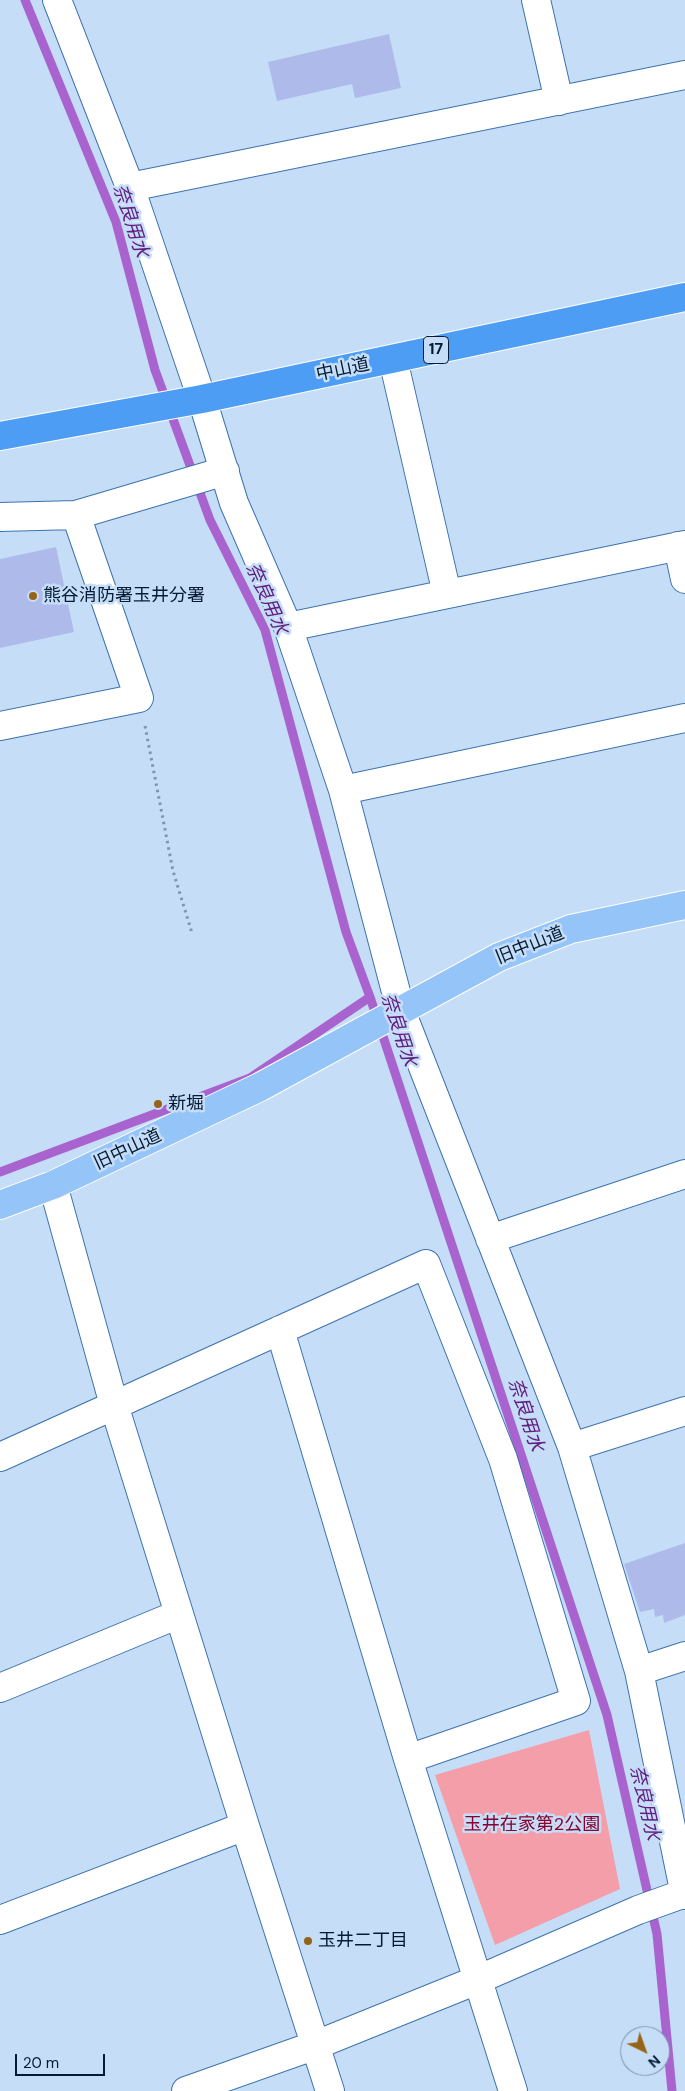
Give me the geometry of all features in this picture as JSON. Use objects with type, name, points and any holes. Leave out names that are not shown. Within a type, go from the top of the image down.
[{"type":"highway","name":"中山道","points":[[0,436],[195,401],[685,297]]},
{"type":"main road","name":"旧中山道","points":[[0,1205],[53,1185],[260,1087],[499,957],[571,929],[685,905]]},
{"type":"street","points":[[57,0],[130,187],[195,401],[215,474],[234,503],[288,627],[343,790],[394,1014],[490,1239],[572,1447],[639,1671],[685,1894],[638,1910],[478,1980],[316,2044],[186,2091]]},
{"type":"street","points":[[536,0],[559,101]]},
{"type":"street","points":[[130,187],[685,75]]},
{"type":"street","points":[[393,359],[447,594]]},
{"type":"street","points":[[0,517],[76,516],[215,474]]},
{"type":"street","points":[[0,726],[139,698],[76,516]]},
{"type":"street","points":[[288,627],[682,546],[685,579]]},
{"type":"street","points":[[343,790],[685,718]]},
{"type":"street","points":[[490,1239],[685,1174]]},
{"type":"street","points":[[53,1185],[114,1405],[330,2091]]},
{"type":"street","points":[[0,1457],[426,1264],[503,1459],[576,1701],[408,1760]]},
{"type":"street","points":[[280,1330],[408,1760],[513,2091]]},
{"type":"street","points":[[572,1447],[685,1412]]},
{"type":"street","points":[[0,1688],[179,1614]]},
{"type":"street","points":[[639,1671],[685,1656]]},
{"type":"street","points":[[0,1920],[245,1826]]},
{"type":"path","points":[[139,698],[173,871],[192,933]]},
{"type":"green space","name":"玉井在家第2公園","points":[[589,1730],[620,1889],[495,1945],[435,1775]]},
{"type":"building","points":[[389,34],[401,88],[355,98],[352,84],[277,101],[268,62]]},
{"type":"building","name":"熊谷消防署玉井分署","points":[[56,547],[74,632],[0,648],[0,559]]},
{"type":"building","points":[[685,1543],[685,1615],[664,1623],[663,1615],[655,1617],[654,1609],[640,1612],[624,1564]]},
{"type":"waterway","name":"奈良用水","points":[[25,0],[116,222],[155,370],[210,520],[265,630],[346,932],[370,997],[607,1715],[657,1934],[672,2091]]},
{"type":"waterway","points":[[0,1172],[250,1078],[370,997]]},
{"type":"place","name":"熊谷消防署玉井分署","points":[[33,596]]},
{"type":"place","name":"新堀","points":[[158,1104]]},
{"type":"place","name":"玉井二丁目","points":[[308,1941]]}]
